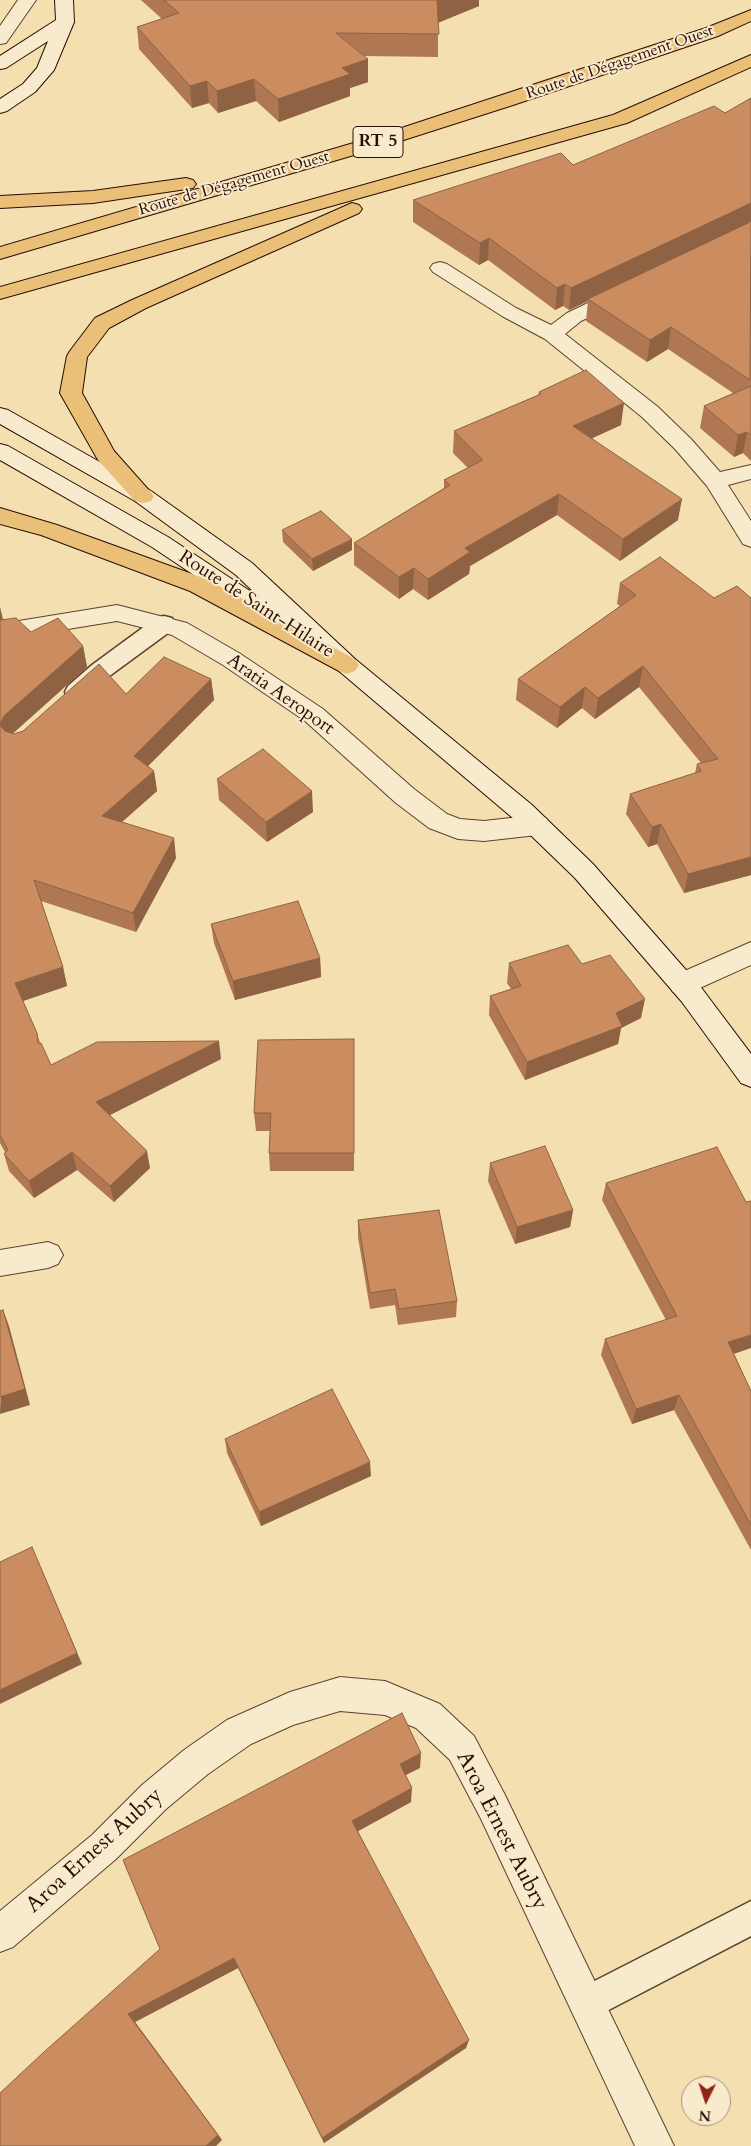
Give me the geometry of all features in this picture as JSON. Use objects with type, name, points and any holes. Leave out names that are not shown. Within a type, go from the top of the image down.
[{"type":"highway","name":"Route de Dégagement Ouest","points":[[0,253],[507,101],[712,32],[751,15]]},
{"type":"highway","name":"RT 5","points":[[0,293],[620,119],[751,60]]},
{"type":"highway","points":[[143,496],[106,455],[71,393],[76,356],[102,323],[138,304],[350,209],[620,119]]},
{"type":"highway","points":[[0,202],[93,197],[281,170]]},
{"type":"highway","points":[[0,516],[48,530],[198,585],[347,665]]},
{"type":"street","points":[[0,39],[27,0]]},
{"type":"street","points":[[0,107],[29,88],[45,70],[65,22],[64,0]]},
{"type":"street","points":[[0,64],[65,22]]},
{"type":"street","points":[[440,268],[509,312],[552,334],[650,412],[683,444],[715,481],[751,539]]},
{"type":"street","points":[[552,334],[574,317],[637,287]]},
{"type":"street","name":"Route de Saint-Hilaire","points":[[0,416],[143,496],[244,569],[347,665]]},
{"type":"street","name":"Route de Saint-Hilaire","points":[[0,451],[160,542],[347,665]]},
{"type":"street","points":[[715,481],[751,472]]},
{"type":"street","name":"Aratia Aeroport","points":[[0,632],[117,613],[178,629],[231,659],[314,715],[405,796],[438,821],[458,830],[484,831],[536,825]]},
{"type":"street","points":[[347,665],[464,761],[584,871],[682,984],[751,1075]]},
{"type":"street","points":[[682,984],[751,953]]},
{"type":"street","points":[[0,1263],[48,1255]]},
{"type":"street","name":"Aroa Ernest Aubry","points":[[0,1934],[104,1846],[154,1797],[196,1762],[239,1732],[290,1709],[340,1694],[385,1698],[428,1716],[462,1748],[493,1807],[654,2146]]},
{"type":"lane","points":[[62,704],[100,671],[164,624]]},
{"type":"lane","points":[[587,2003],[751,1918]]},
{"type":"building","points":[[164,0],[439,0],[437,1],[439,34],[336,33],[368,59],[342,68],[350,74],[278,99],[254,79],[217,91],[207,81],[190,86],[137,27],[179,13]]},
{"type":"building","points":[[751,98],[751,203],[571,288],[565,284],[557,288],[489,238],[480,243],[413,200],[561,153],[573,165],[714,106],[725,113]]},
{"type":"building","points":[[751,221],[750,380],[671,327],[650,340],[588,299],[748,223]]},
{"type":"building","points":[[586,370],[624,403],[573,426],[682,499],[623,539],[559,494],[465,548],[470,552],[428,579],[414,568],[399,577],[354,543],[450,485],[444,480],[483,460],[454,431],[541,394],[539,392]]},
{"type":"building","points":[[751,386],[751,435],[747,432],[738,435],[704,406]]},
{"type":"building","points":[[321,511],[352,539],[312,559],[282,530]]},
{"type":"building","points":[[660,557],[714,598],[737,586],[751,598],[751,857],[688,874],[661,824],[652,827],[630,794],[701,771],[697,764],[718,759],[643,666],[598,698],[585,687],[560,707],[518,679],[636,595],[620,583]]},
{"type":"building","points":[[16,618],[31,632],[58,618],[83,646],[4,716],[0,724],[0,620]]},
{"type":"building","points":[[164,657],[211,679],[134,756],[154,771],[102,816],[174,838],[133,913],[34,880],[63,967],[15,983],[37,1033],[38,1043],[41,1043],[51,1065],[97,1042],[219,1041],[96,1102],[147,1151],[110,1186],[72,1152],[29,1181],[4,1154],[8,1150],[0,1135],[0,725],[5,731],[14,734],[23,731],[99,664],[126,694]]},
{"type":"building","points":[[263,749],[312,791],[266,822],[217,779]]},
{"type":"building","points":[[298,901],[320,958],[233,981],[211,924]]},
{"type":"building","points":[[568,945],[582,964],[610,955],[645,999],[616,1013],[622,1026],[527,1062],[490,996],[521,986],[509,963]]},
{"type":"building","points":[[354,1039],[354,1153],[269,1153],[271,1113],[254,1113],[258,1040]]},
{"type":"building","points":[[545,1146],[573,1210],[517,1227],[490,1163]]},
{"type":"building","points":[[717,1147],[746,1202],[751,1201],[751,1335],[728,1342],[751,1391],[751,1525],[679,1395],[636,1409],[605,1339],[677,1316],[606,1183]]},
{"type":"building","points":[[439,1210],[457,1301],[399,1309],[395,1289],[370,1293],[358,1220]]},
{"type":"building","points":[[3,1310],[25,1389],[0,1397],[0,1311]]},
{"type":"building","points":[[332,1389],[370,1462],[259,1512],[225,1439]]},
{"type":"building","points":[[32,1547],[77,1653],[0,1690],[0,1562]]},
{"type":"building","points":[[402,1713],[421,1753],[400,1764],[412,1788],[352,1821],[469,2040],[322,2138],[234,1958],[128,2014],[218,2135],[206,2146],[0,2146],[0,2093],[160,1949],[123,1860]]}]
